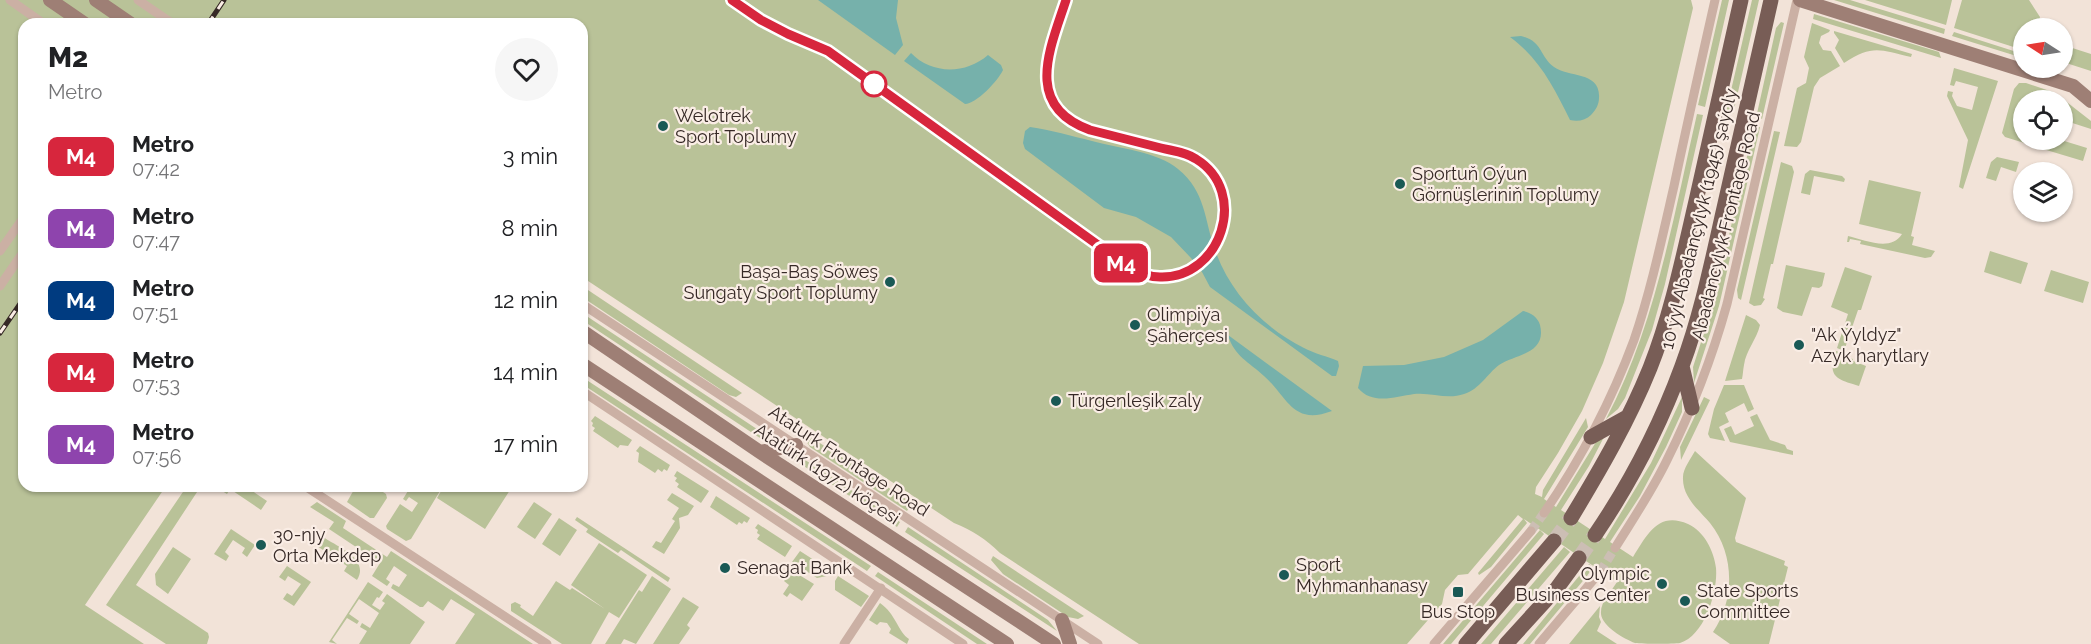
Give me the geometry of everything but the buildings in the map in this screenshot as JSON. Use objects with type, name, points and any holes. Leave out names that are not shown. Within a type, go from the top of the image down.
[{"type":"main road","points":[[50,0],[76,18]]},
{"type":"main road","points":[[96,0],[122,18]]},
{"type":"main road","name":"10 ýyl Abadançylyk (1945) şaýoly","points":[[1571,518],[1599,472],[1650,368],[1679,273],[1741,0]]},
{"type":"main road","name":"10 ýyl Abadançylyk (1945) şaýoly","points":[[1595,535],[1617,503],[1639,463],[1682,366],[1702,302],[1770,0]]},
{"type":"main road","points":[[1798,0],[2073,86],[2091,101]]},
{"type":"main road","name":"Atatürk (1972) köçesi","points":[[588,335],[760,452],[1054,644]]},
{"type":"main road","points":[[1682,366],[1692,408]]},
{"type":"main road","points":[[588,368],[1007,644]]},
{"type":"main road","points":[[1591,437],[1627,417]]},
{"type":"main road","points":[[760,452],[796,445]]},
{"type":"main road","points":[[1466,644],[1554,542]]},
{"type":"main road","points":[[1506,644],[1557,588],[1579,558]]},
{"type":"main road","points":[[1062,620],[1070,644]]},
{"type":"street","points":[[9,0],[35,18]]},
{"type":"street","points":[[138,0],[157,18]]},
{"type":"street","points":[[1544,513],[1591,437],[1625,362],[1650,289],[1715,0]]},
{"type":"street","name":"Abadancylyk Frontage Road","points":[[1615,548],[1666,462],[1692,408],[1716,343],[1798,0]]},
{"type":"street","points":[[0,251],[18,226]]},
{"type":"street","points":[[0,286],[18,260]]},
{"type":"street","name":"Ataturk Frontage Road","points":[[588,308],[1098,644]]},
{"type":"street","points":[[588,395],[963,644]]},
{"type":"street","points":[[314,492],[547,644]]},
{"type":"street","points":[[1434,644],[1531,531]]},
{"type":"street","points":[[1539,644],[1600,572]]},
{"type":"street","points":[[844,644],[881,588]]},
{"type":"green space","name":"Olimpiýa Şäherçesi","points":[[0,0],[1691,0],[1693,8],[1624,302],[1603,363],[1582,411],[1536,487],[1535,494],[1542,497],[1543,490],[1586,418],[1588,427],[1544,499],[1556,507],[1596,442],[1604,437],[1561,510],[1605,539],[1651,463],[1682,397],[1682,412],[1666,447],[1640,496],[1610,542],[1633,557],[1654,527],[1669,521],[1678,521],[1694,527],[1707,542],[1716,568],[1712,600],[1703,622],[1689,638],[1680,643],[1635,643],[1609,627],[1602,619],[1601,610],[1604,601],[1617,582],[1524,519],[1527,523],[1491,567],[1479,575],[1478,573],[1523,519],[1518,515],[1468,574],[1458,575],[1445,590],[1442,604],[1407,644],[1139,644],[1000,553],[978,535],[954,523],[588,281],[588,18],[18,18],[18,492],[162,492],[85,605],[144,644],[0,644]]},
{"type":"green space","points":[[1722,0],[1729,0],[1705,107],[1698,105]]},
{"type":"green space","points":[[1752,0],[1759,0],[1733,114],[1726,112]]},
{"type":"green space","points":[[1834,0],[1850,0],[1945,29],[1944,34]]},
{"type":"green space","points":[[1865,0],[1952,0],[1946,25]]},
{"type":"green space","points":[[1962,0],[2029,0],[2040,17],[2013,18],[2013,47],[1954,28]]},
{"type":"green space","points":[[1814,14],[1939,52],[1941,58],[1813,19]]},
{"type":"green space","points":[[1781,22],[1784,23],[1762,119],[1756,118],[1776,28]]},
{"type":"green space","points":[[1812,23],[1830,30],[1821,36],[1819,43],[1823,50],[1831,51],[1840,66],[1820,78],[1814,87],[1801,142],[1797,147],[1784,146],[1797,88],[1806,83],[1809,68],[1804,57]]},
{"type":"green space","points":[[1834,31],[1912,54],[1911,57],[1877,50],[1862,53],[1844,63],[1835,48],[1839,40]]},
{"type":"green space","points":[[1954,32],[2013,51],[2013,55],[1952,36]]},
{"type":"green space","points":[[2073,48],[2091,54],[2091,71],[2073,65]]},
{"type":"green space","points":[[1954,68],[1998,81],[1963,189],[1959,187],[1968,140],[1947,96],[1948,91],[1953,92],[1952,96],[1957,106],[1972,110],[1978,87],[1956,81],[1954,86],[1950,85]]},
{"type":"green space","points":[[2019,83],[2026,83],[2047,90],[2014,90]]},
{"type":"green space","points":[[2013,93],[2013,140],[2005,137],[2002,133]]},
{"type":"green space","points":[[2073,107],[2091,121],[2091,129],[2073,123]]},
{"type":"green space","points":[[1697,114],[1703,115],[1665,284],[1652,330],[1625,398],[1618,409],[1606,419],[1638,346],[1650,308],[1671,231]]},
{"type":"green space","points":[[1754,126],[1760,127],[1719,306],[1694,383],[1693,367],[1713,305]]},
{"type":"green space","points":[[1774,131],[1780,132],[1741,300],[1738,298],[1737,290]]},
{"type":"green space","points":[[2073,144],[2087,148],[2083,161],[2046,150],[2073,150]]},
{"type":"green space","points":[[1997,157],[2019,162],[2013,162],[2013,171],[2001,167],[1996,181],[1986,178],[1991,162]]},
{"type":"green space","points":[[1781,162],[1792,166],[1794,172],[1763,298],[1765,299],[1761,305],[1754,306],[1749,303]]},
{"type":"green space","points":[[1810,170],[1842,176],[1845,179],[1844,182],[1814,176],[1810,195],[1801,193],[1805,174]]},
{"type":"green space","points":[[1869,180],[1921,192],[1911,236],[1914,237],[1912,245],[1935,251],[1931,257],[1925,258],[1860,244],[1861,241],[1850,239],[1847,242],[1848,236],[1885,244],[1902,234],[1859,224]]},
{"type":"green space","points":[[1990,251],[2028,263],[2021,284],[1984,272]]},
{"type":"green space","points":[[1786,265],[1825,273],[1822,286],[1812,287],[1802,316],[1783,312],[1777,308]]},
{"type":"green space","points":[[1845,267],[1872,276],[1844,351],[1837,348],[1848,314],[1831,307]]},
{"type":"green space","points":[[2051,270],[2089,282],[2083,303],[2044,291]]},
{"type":"green space","points":[[588,290],[742,393],[736,397],[729,395],[588,301]]},
{"type":"green space","points":[[1746,315],[1756,320],[1760,325],[1759,330],[1745,360],[1742,379],[1725,381]]},
{"type":"green space","points":[[588,317],[766,435],[768,438],[763,440],[588,324]]},
{"type":"green space","points":[[1836,351],[1866,366],[1859,386],[1835,376],[1833,360]]},
{"type":"green space","points":[[588,381],[871,566],[867,571],[588,388]]},
{"type":"green space","points":[[1724,385],[1744,385],[1754,409],[1748,412],[1744,403],[1725,413],[1729,422],[1719,427],[1725,441],[1710,438],[1708,434],[1714,409]]},
{"type":"green space","points":[[1704,397],[1710,400],[1681,460],[1680,447]]},
{"type":"green space","points":[[1757,414],[1770,440],[1785,445],[1787,449],[1793,451],[1793,455],[1730,442],[1724,429],[1731,426],[1735,435],[1754,426],[1750,417]]},
{"type":"green space","points":[[595,416],[632,440],[628,446],[620,445],[618,448],[593,431],[595,428],[591,421]]},
{"type":"green space","points":[[806,434],[912,503],[907,511],[810,447],[806,441]]},
{"type":"green space","points":[[640,446],[670,465],[667,471],[664,469],[662,472],[658,469],[655,473],[638,462],[639,453],[636,451]]},
{"type":"green space","points":[[1695,451],[1746,498],[1735,538],[1736,542],[1785,561],[1784,565],[1788,567],[1769,644],[1730,644],[1713,632],[1725,606],[1728,592],[1728,563],[1718,535],[1685,491],[1683,474]]},
{"type":"green space","points":[[796,454],[900,522],[897,527],[793,459]]},
{"type":"green space","points":[[677,471],[709,491],[701,503],[677,487],[679,484],[675,481],[677,478],[674,476]]},
{"type":"green space","points":[[183,492],[197,492],[136,585],[208,633],[207,644],[166,644],[106,605]]},
{"type":"green space","points":[[234,492],[254,492],[267,501],[261,510]]},
{"type":"green space","points":[[353,492],[383,492],[387,498],[374,518],[370,518],[347,502]]},
{"type":"green space","points":[[407,492],[439,492],[411,539],[406,541],[386,526],[400,504],[412,512],[418,503],[409,497],[406,501],[403,499]]},
{"type":"green space","points":[[440,492],[509,492],[485,529],[437,498]]},
{"type":"green space","points":[[672,493],[694,506],[688,515],[679,518],[680,528],[664,554],[652,547],[656,541],[661,543],[675,521],[672,519],[679,508],[667,500]]},
{"type":"green space","points":[[716,496],[750,518],[747,523],[739,522],[737,525],[710,507]]},
{"type":"green space","points":[[317,502],[346,521],[343,528],[387,557],[391,551],[533,644],[455,644],[475,614],[451,599],[443,611],[428,601],[420,607],[391,588],[393,584],[399,587],[407,575],[394,566],[386,579],[390,582],[387,586],[372,576],[380,563],[329,529],[334,522],[310,507]]},
{"type":"green space","points":[[534,502],[552,514],[535,539],[517,527]]},
{"type":"green space","points":[[577,517],[670,578],[668,582],[621,550],[618,553],[586,532],[588,529],[575,520]]},
{"type":"green space","points":[[559,518],[577,530],[560,556],[542,544]]},
{"type":"green space","points":[[758,524],[792,546],[785,557],[757,539],[760,535],[755,528]]},
{"type":"green space","points":[[908,527],[1048,620],[1057,631],[905,532]]},
{"type":"green space","points":[[231,529],[255,545],[247,557],[242,553],[245,548],[233,540],[225,552],[229,556],[226,561],[214,554]]},
{"type":"green space","points":[[1540,530],[1544,534],[1451,644],[1443,644]]},
{"type":"green space","points":[[323,537],[344,549],[356,560],[360,573],[357,580],[344,571],[347,566],[317,546]]},
{"type":"green space","points":[[599,543],[647,575],[619,618],[609,612],[591,644],[562,644],[511,611],[511,604],[515,602],[533,616],[556,581],[570,590],[572,588],[605,609],[571,585]]},
{"type":"green space","points":[[173,547],[191,559],[168,594],[156,585],[155,574]]},
{"type":"green space","points":[[1564,547],[1570,552],[1491,644],[1481,644]]},
{"type":"green space","points":[[800,551],[831,571],[827,576],[817,578],[792,562]]},
{"type":"green space","points":[[993,556],[1084,616],[1078,619],[1068,617],[1003,574],[991,560]]},
{"type":"green space","points":[[1589,564],[1593,567],[1587,576],[1530,644],[1523,644]]},
{"type":"green space","points":[[287,566],[311,582],[294,606],[283,599],[287,593],[292,596],[301,584],[288,576],[285,581],[279,577]]},
{"type":"green space","points":[[791,570],[814,584],[802,601],[790,593],[787,597],[783,594],[789,585],[784,581]]},
{"type":"green space","points":[[878,572],[987,644],[977,644],[875,576]]},
{"type":"green space","points":[[652,576],[671,589],[636,644],[624,639],[621,644],[605,644],[639,590],[642,592]]},
{"type":"green space","points":[[838,576],[869,596],[861,607],[835,590],[835,581]]},
{"type":"green space","points":[[368,582],[383,592],[372,605],[380,610],[387,594],[425,622],[410,644],[359,644],[367,631],[360,627],[362,623],[370,628],[379,613],[359,599],[349,614],[359,621],[357,624],[347,618],[332,640],[337,644],[329,642]]},
{"type":"green space","points":[[683,597],[699,607],[687,625],[690,628],[679,644],[653,644]]},
{"type":"green space","points":[[880,603],[890,612],[909,639],[907,644],[889,633],[891,629],[887,623],[880,622],[877,625],[869,620]]},
{"type":"green space","points":[[1600,606],[1601,622],[1597,631],[1617,644],[1569,644]]},
{"type":"water","points":[[818,0],[898,0],[896,18],[903,45],[895,55]]},
{"type":"water","points":[[1521,36],[1533,41],[1554,67],[1583,76],[1595,83],[1599,100],[1591,115],[1582,120],[1570,120],[1538,64],[1510,37]]},
{"type":"water","points":[[911,53],[928,65],[948,69],[969,66],[988,55],[1001,65],[1003,70],[986,91],[975,100],[965,104],[904,61]]},
{"type":"water","points":[[1030,127],[1160,158],[1178,169],[1194,187],[1199,197],[1221,266],[1239,295],[1262,320],[1289,340],[1338,361],[1336,376],[1332,376],[1210,287],[1202,272],[1171,237],[1136,217],[1104,208],[1025,149],[1023,143],[1025,131]]},
{"type":"water","points":[[1523,311],[1533,315],[1539,322],[1541,335],[1539,342],[1535,348],[1499,365],[1470,392],[1458,396],[1414,394],[1377,398],[1370,397],[1358,388],[1363,366],[1404,365],[1444,357],[1483,340]]},
{"type":"water","points":[[1228,335],[1332,411],[1319,415],[1308,415],[1292,407],[1264,376],[1238,354]]},
{"type":"tunnel","points":[[1531,531],[1544,513]]},
{"type":"tunnel","points":[[1554,541],[1571,518]]},
{"type":"tunnel","points":[[1579,558],[1595,535]]},
{"type":"tunnel","points":[[1600,572],[1615,548]]},
{"type":"railway","points":[[212,18],[224,0]]},
{"type":"railway","points":[[732,0],[761,20],[828,51],[1130,268],[1155,277],[1176,276],[1193,268],[1208,255],[1218,237],[1224,218],[1223,199],[1217,180],[1204,165],[1188,155],[1085,128],[1068,119],[1055,105],[1049,93],[1046,66],[1052,39],[1066,0]]},
{"type":"railway","points":[[0,333],[18,307]]},
{"type":"metro line","name":"M4","points":[[732,0],[761,20],[828,51],[1130,268],[1155,277],[1176,275],[1192,268],[1206,257],[1219,238],[1223,229],[1225,206],[1222,189],[1213,172],[1192,156],[1090,130],[1074,123],[1060,112],[1048,91],[1046,74],[1049,53],[1066,0]]},
{"type":"place","name":"Welotrek Sport Toplumy","points":[[663,126]]},
{"type":"place","name":"Sportuň Oýun Görnüşleriniň Toplumy","points":[[1400,184]]},
{"type":"place","name":"Başa-Baş Söweş Sungaty Sport Toplumy","points":[[890,282]]},
{"type":"place","name":"Olimpiýa Şäherçesi","points":[[1135,325]]},
{"type":"place","name":"\"Ak Ýyldyz\" Azyk harytlary","points":[[1799,345]]},
{"type":"place","name":"Türgenleşik zaly","points":[[1056,401]]},
{"type":"place","name":"30-njy Orta Mekdep","points":[[261,545]]},
{"type":"place","name":"Senagat Bank","points":[[725,568]]},
{"type":"place","name":"Sport Myhmanhanasy","points":[[1284,575]]},
{"type":"place","name":"Olympic Business Center","points":[[1662,584]]},
{"type":"place","name":"Bus Stop","points":[[1458,592]]},
{"type":"place","name":"State Sports Committee","points":[[1685,601]]}]
